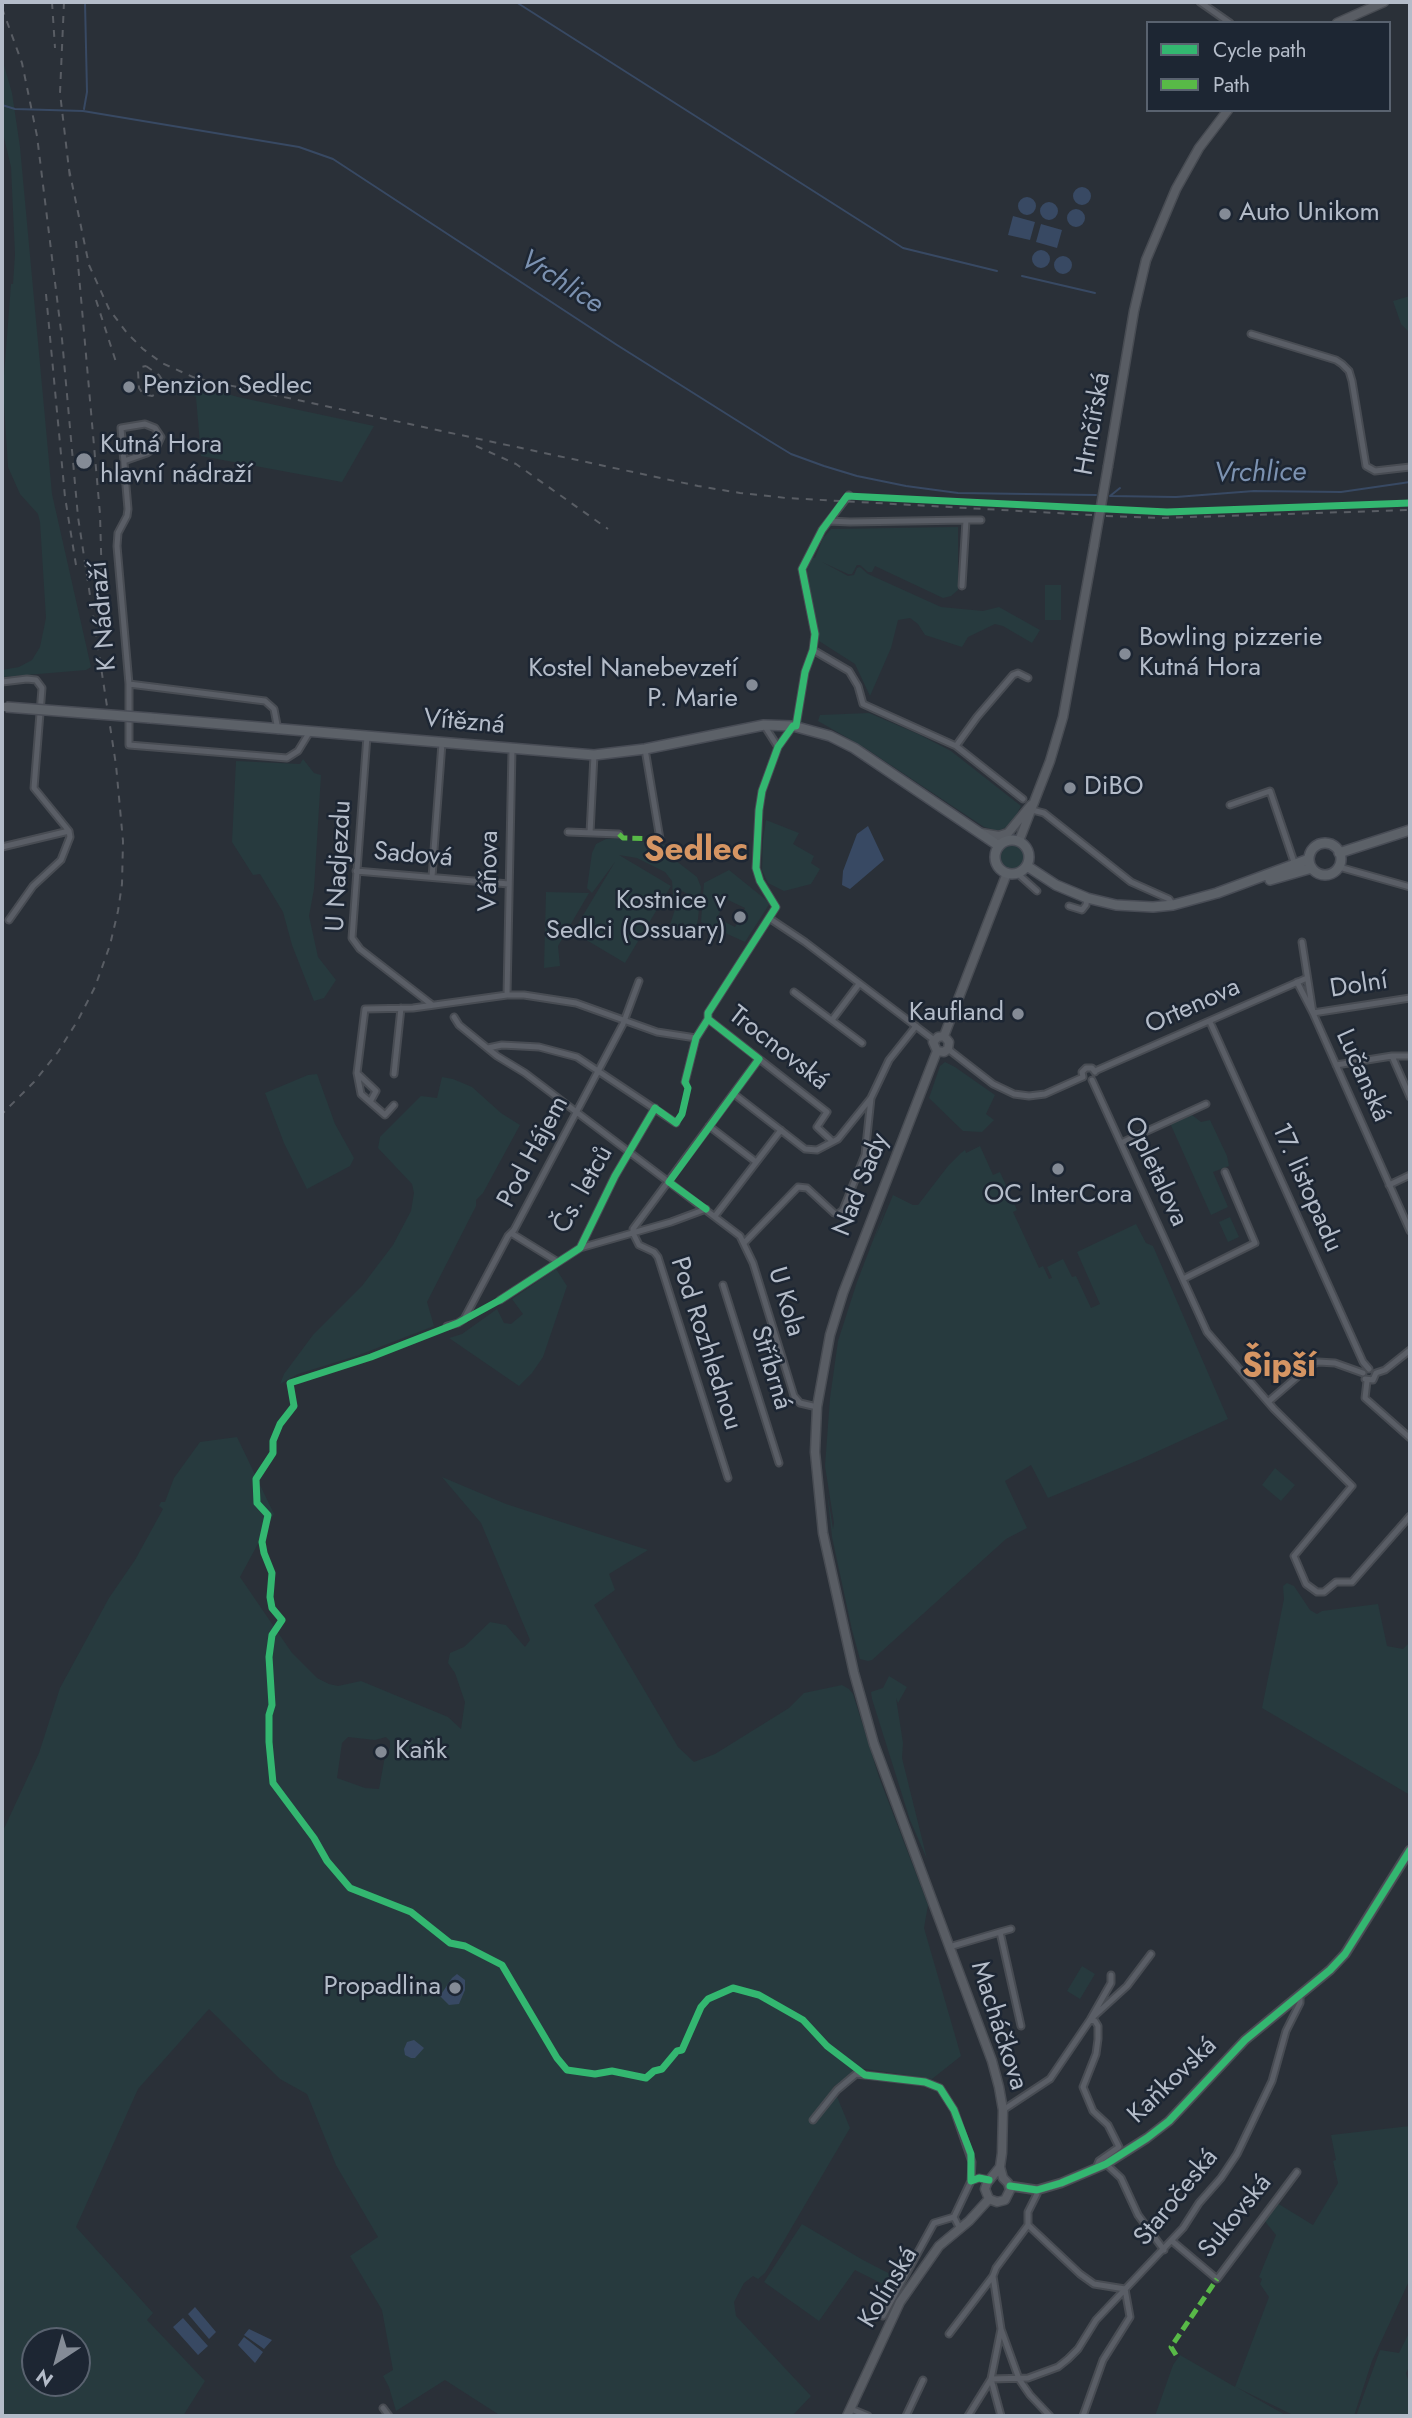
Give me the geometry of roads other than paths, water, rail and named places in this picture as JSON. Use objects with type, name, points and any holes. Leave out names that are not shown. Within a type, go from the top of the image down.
[{"type":"main road","name":"Vítězná","points":[[4,707],[594,755],[645,749],[764,725],[794,726],[830,736],[854,748],[999,846]]},
{"type":"main road","points":[[1339,853],[1410,830]]},
{"type":"main road","points":[[1006,840],[1020,841],[1030,855],[1027,866],[1012,873],[1000,869],[995,860],[999,846],[1006,840]]},
{"type":"main road","points":[[1320,844],[1329,844],[1339,853],[1339,866],[1327,874],[1319,873],[1311,864],[1313,849],[1320,844]]},
{"type":"main road","points":[[1027,866],[1056,885],[1087,898],[1135,907],[1173,905],[1295,866],[1311,864]]},
{"type":"main road","points":[[1217,892],[1248,887],[1311,864]]},
{"type":"street","points":[[1200,2],[1227,21]]},
{"type":"street","points":[[1342,21],[1384,2]]},
{"type":"street","name":"Hrnčířská","points":[[1020,841],[1050,761],[1063,717],[1134,312],[1146,260],[1176,189],[1205,139],[1226,112]]},
{"type":"street","points":[[1251,334],[1336,359],[1342,364],[1349,371],[1355,392],[1366,466],[1376,471],[1410,467]]},
{"type":"street","name":"K Nádraží","points":[[124,461],[154,449],[161,437],[155,428],[148,425],[121,428],[128,509],[118,533],[117,546],[129,684],[265,701],[274,709],[278,730]]},
{"type":"street","points":[[685,1082],[696,1038],[708,1019],[708,1013],[776,907],[757,874],[756,849],[762,791],[778,747],[794,726],[805,672],[813,650],[815,634],[802,569],[822,530],[849,495]]},
{"type":"street","points":[[962,586],[966,520]]},
{"type":"street","points":[[829,521],[981,520]]},
{"type":"street","points":[[813,650],[849,671],[858,686],[863,704],[956,746],[1023,799]]},
{"type":"street","points":[[956,746],[1013,675],[1018,673],[1028,678]]},
{"type":"street","points":[[2,682],[27,679],[40,683],[42,688],[34,788],[69,831],[70,836],[61,860],[33,886],[9,920]]},
{"type":"street","points":[[129,684],[129,746],[287,758],[298,751],[309,733]]},
{"type":"street","points":[[764,725],[778,747]]},
{"type":"street","name":"U Nadjezdu","points":[[368,736],[351,929],[354,942],[431,1004]]},
{"type":"street","points":[[432,877],[442,743]]},
{"type":"street","name":"Váňova","points":[[507,995],[512,749]]},
{"type":"street","points":[[645,749],[660,839]]},
{"type":"street","points":[[590,833],[594,755]]},
{"type":"street","points":[[1230,805],[1270,791],[1295,866]]},
{"type":"street","points":[[978,832],[996,836],[1008,833],[1035,800]]},
{"type":"street","points":[[1032,810],[1044,813],[1131,882],[1165,897],[1173,905]]},
{"type":"street","points":[[2,847],[69,831]]},
{"type":"street","points":[[568,832],[619,834]]},
{"type":"street","points":[[1339,866],[1410,887]]},
{"type":"street","name":"Sadová","points":[[356,871],[509,884]]},
{"type":"street","points":[[944,1036],[1012,873],[1037,891]]},
{"type":"street","points":[[1069,906],[1082,911],[1087,898]]},
{"type":"street","points":[[769,918],[805,942],[934,1040]]},
{"type":"street","name":"Lučanská","points":[[1302,942],[1313,1013]]},
{"type":"street","name":"Ortenova","points":[[1095,1071],[1307,978]]},
{"type":"street","name":"Pod Hájem","points":[[447,1326],[464,1319],[577,1114],[625,1020],[639,981]]},
{"type":"street","name":"Lučanská","points":[[1297,982],[1410,1231]]},
{"type":"street","points":[[832,1020],[859,984]]},
{"type":"street","points":[[794,992],[862,1043]]},
{"type":"street","points":[[394,1105],[385,1115],[361,1094],[357,1073],[365,1009],[401,1008],[507,995],[557,999],[657,1032],[696,1038]]},
{"type":"street","name":"Dolní","points":[[1313,1013],[1410,998]]},
{"type":"street","points":[[394,1074],[401,1008]]},
{"type":"street","points":[[454,1017],[459,1026],[496,1056],[525,1073],[577,1114]]},
{"type":"street","name":"Trocnovská","points":[[708,1019],[827,1112],[817,1127],[831,1141]]},
{"type":"street","name":"17. listopadu","points":[[1210,1022],[1363,1362],[1369,1368]]},
{"type":"street","points":[[734,1094],[811,1151],[844,1132],[871,1098],[889,1060],[916,1026]]},
{"type":"street","points":[[934,1040],[944,1036]]},
{"type":"street","points":[[944,1036],[949,1042],[948,1049]]},
{"type":"street","points":[[934,1040],[937,1051],[944,1052],[948,1049]]},
{"type":"street","points":[[488,1048],[502,1045],[543,1048],[577,1057],[676,1123]]},
{"type":"street","points":[[948,1049],[993,1084],[1014,1094],[1045,1094],[1083,1077]]},
{"type":"street","name":"Nad Sady","points":[[817,1408],[830,1335],[853,1267],[937,1051]]},
{"type":"street","points":[[1336,1065],[1392,1056],[1410,1056]]},
{"type":"street","points":[[1392,1056],[1410,1097]]},
{"type":"street","points":[[633,1233],[633,1229],[759,1059]]},
{"type":"street","points":[[1086,1068],[1095,1071],[1096,1075],[1092,1080],[1087,1081],[1083,1077],[1086,1068]]},
{"type":"street","points":[[357,1073],[376,1091],[370,1102]]},
{"type":"street","name":"Opletalova","points":[[1092,1080],[1207,1332],[1268,1402],[1353,1486],[1294,1556],[1306,1584],[1317,1592],[1324,1592],[1336,1582],[1352,1582],[1410,1516]]},
{"type":"street","points":[[745,1242],[798,1188],[807,1188],[834,1213],[838,1214],[843,1210],[865,1155],[871,1098]]},
{"type":"street","points":[[1121,1143],[1206,1104]]},
{"type":"street","name":"Čs. letců","points":[[500,1300],[580,1248],[629,1152],[655,1108]]},
{"type":"street","name":"U Kola","points":[[577,1114],[706,1209],[745,1242],[794,1396],[800,1404],[817,1408]]},
{"type":"street","points":[[709,1126],[756,1162]]},
{"type":"street","points":[[715,1216],[781,1130]]},
{"type":"street","points":[[1183,1279],[1255,1243],[1224,1172]]},
{"type":"street","points":[[1389,1185],[1410,1175]]},
{"type":"street","points":[[580,1248],[706,1209]]},
{"type":"street","points":[[511,1233],[558,1262]]},
{"type":"street","name":"Pod Rozhlednou","points":[[633,1233],[639,1245],[658,1257],[728,1478]]},
{"type":"street","name":"Stříbrná","points":[[723,1285],[779,1463]]},
{"type":"street","points":[[1367,1381],[1373,1380],[1376,1373],[1385,1370],[1410,1350]]},
{"type":"street","points":[[1268,1402],[1318,1362],[1335,1363],[1363,1373]]},
{"type":"street","points":[[1363,1373],[1369,1368],[1376,1373]]},
{"type":"street","points":[[1363,1373],[1367,1381],[1366,1398],[1410,1438]]},
{"type":"street","name":"Macháčkova","points":[[817,1408],[815,1452],[821,1518],[854,1673],[874,1744],[992,2061],[1003,2110],[1004,2135],[999,2167]]},
{"type":"street","name":"Kaňkovská","points":[[1013,2189],[1037,2190],[1096,2169],[1147,2138],[1169,2121],[1245,2040],[1302,1994],[1345,1954],[1410,1850]]},
{"type":"street","points":[[948,1944],[1010,1929]]},
{"type":"street","points":[[1000,1932],[1021,2026]]},
{"type":"street","points":[[1090,2020],[1127,1986],[1151,1954]]},
{"type":"street","points":[[1003,2110],[1049,2079],[1090,2020],[1111,1983],[1111,1975]]},
{"type":"street","name":"Staročeská","points":[[991,2379],[1019,2379],[1058,2367],[1078,2349],[1096,2320],[1125,2288],[1184,2228],[1199,2203],[1237,2154],[1272,2081],[1286,2031],[1302,1994]]},
{"type":"street","points":[[1090,2020],[1095,2021],[1098,2026],[1098,2039],[1096,2054],[1083,2087],[1093,2111],[1108,2125],[1119,2147],[1098,2161],[1096,2169]]},
{"type":"street","points":[[813,2120],[836,2090],[856,2074],[925,2082],[933,2084],[945,2094],[954,2109],[971,2154],[971,2181],[954,2217],[934,2223],[883,2316]]},
{"type":"street","points":[[1106,2164],[1121,2178],[1139,2215],[1164,2250]]},
{"type":"street","points":[[999,2167],[1003,2178],[1013,2189],[1001,2202],[989,2199],[985,2189],[999,2167]]},
{"type":"street","name":"Sukovská","points":[[1172,2241],[1216,2279],[1297,2172]]},
{"type":"street","points":[[971,2181],[979,2178],[1003,2178]]},
{"type":"street","points":[[949,2334],[1028,2225],[1028,2212],[1037,2190]]},
{"type":"street","name":"Kolínská","points":[[849,2412],[900,2302],[939,2246],[989,2199]]},
{"type":"street","points":[[954,2217],[960,2229]]},
{"type":"street","points":[[1028,2225],[1094,2284],[1125,2288],[1130,2317],[1104,2360],[1083,2416]]},
{"type":"street","points":[[993,2276],[1001,2329],[1019,2379],[1050,2416]]},
{"type":"street","points":[[968,2416],[991,2379],[1001,2329]]},
{"type":"street","points":[[906,2416],[923,2379]]},
{"type":"street","points":[[991,2379],[1001,2416]]},
{"type":"street","points":[[383,2408],[388,2416]]},
{"type":"street","points":[[849,2412],[868,2416]]},
{"type":"water","points":[[1082,187],[1088,190],[1091,196],[1088,202],[1082,205],[1076,202],[1073,196],[1076,190]]},
{"type":"water","points":[[1023,197],[1031,197],[1036,206],[1034,213],[1023,215],[1018,210],[1018,202]]},
{"type":"water","points":[[1045,202],[1053,202],[1058,211],[1056,218],[1045,220],[1040,215],[1040,207]]},
{"type":"water","points":[[1072,209],[1080,209],[1085,218],[1083,225],[1072,227],[1067,222],[1067,214]]},
{"type":"water","points":[[1013,216],[1035,222],[1030,240],[1008,235]]},
{"type":"water","points":[[1041,224],[1062,230],[1057,248],[1036,242]]},
{"type":"water","points":[[1037,250],[1045,250],[1050,259],[1048,266],[1037,268],[1032,263],[1032,255]]},
{"type":"water","points":[[1059,256],[1067,256],[1072,265],[1070,272],[1059,274],[1054,269],[1054,261]]},
{"type":"water","points":[[868,826],[884,860],[850,889],[842,885],[843,871],[857,834]]},
{"type":"water","name":"Propadlina","points":[[457,1974],[465,1980],[465,1990],[459,2004],[449,2005],[440,1996]]},
{"type":"water","points":[[414,2040],[424,2048],[415,2058],[411,2058],[405,2055],[404,2049],[407,2042]]},
{"type":"water","points":[[195,2307],[216,2332],[209,2339],[188,2314]]},
{"type":"water","points":[[183,2318],[208,2346],[198,2355],[173,2327]]},
{"type":"water","points":[[249,2329],[272,2340],[264,2349],[244,2335]]},
{"type":"water","points":[[244,2337],[263,2352],[255,2363],[238,2345]]},
{"type":"waterway","points":[[84,109],[87,92],[85,2]]},
{"type":"waterway","points":[[444,2],[453,2]]},
{"type":"waterway","points":[[516,2],[903,248],[997,271]]},
{"type":"waterway","name":"Vrchlice","points":[[2,105],[15,109],[83,111],[299,147],[333,159],[617,345],[768,440],[791,454],[824,466],[906,486],[958,493],[1096,495]]},
{"type":"waterway","points":[[1022,276],[1095,293]]},
{"type":"waterway","name":"Vrchlice","points":[[1110,496],[1176,497],[1254,491],[1341,492],[1410,482]]},
{"type":"waterway","points":[[1110,496],[1120,488]]},
{"type":"railway","points":[[52,2],[55,48]]},
{"type":"railway","points":[[64,2],[60,93],[70,178]]},
{"type":"railway","points":[[2,8],[22,63],[37,136],[62,339],[78,517],[116,765],[123,841],[118,911],[110,945],[95,987],[58,1052],[34,1082],[2,1114]]},
{"type":"railway","points":[[69,169],[89,265],[109,309],[143,349],[162,363],[195,378],[740,493],[786,498],[1092,515]]},
{"type":"railway","points":[[76,241],[100,514],[102,586]]},
{"type":"railway","points":[[46,294],[65,497],[76,565]]},
{"type":"railway","points":[[96,300],[116,362]]},
{"type":"railway","points":[[146,366],[159,375],[164,383],[160,392],[152,396],[143,394],[139,388],[138,371],[146,366]]},
{"type":"railway","points":[[476,446],[516,464],[608,529]]},
{"type":"railway","points":[[1106,516],[1162,518],[1410,510]]},
{"type":"place","name":"Auto Unikom","points":[[1225,214]]},
{"type":"place","name":"Penzion Sedlec","points":[[129,387]]},
{"type":"place","name":"Kutná Hora hlavní nádraží","points":[[84,461]]},
{"type":"place","name":"Bowling pizzerie Kutná Hora","points":[[1125,654]]},
{"type":"place","name":"Kostel Nanebevzetí P. Marie","points":[[752,685]]},
{"type":"place","name":"DiBO","points":[[1070,788]]},
{"type":"place","name":"Kostnice v Sedlci (Ossuary)","points":[[740,917]]},
{"type":"place","name":"Kaufland","points":[[1018,1014]]},
{"type":"place","name":"OC InterCora","points":[[1058,1169]]},
{"type":"place","name":"Kaňk","points":[[381,1752]]},
{"type":"place","name":"Propadlina","points":[[455,1988]]},
{"type":"district","name":"Sedlec","points":[[696,852]]},
{"type":"district","name":"Šipší","points":[[1279,1368]]}]
